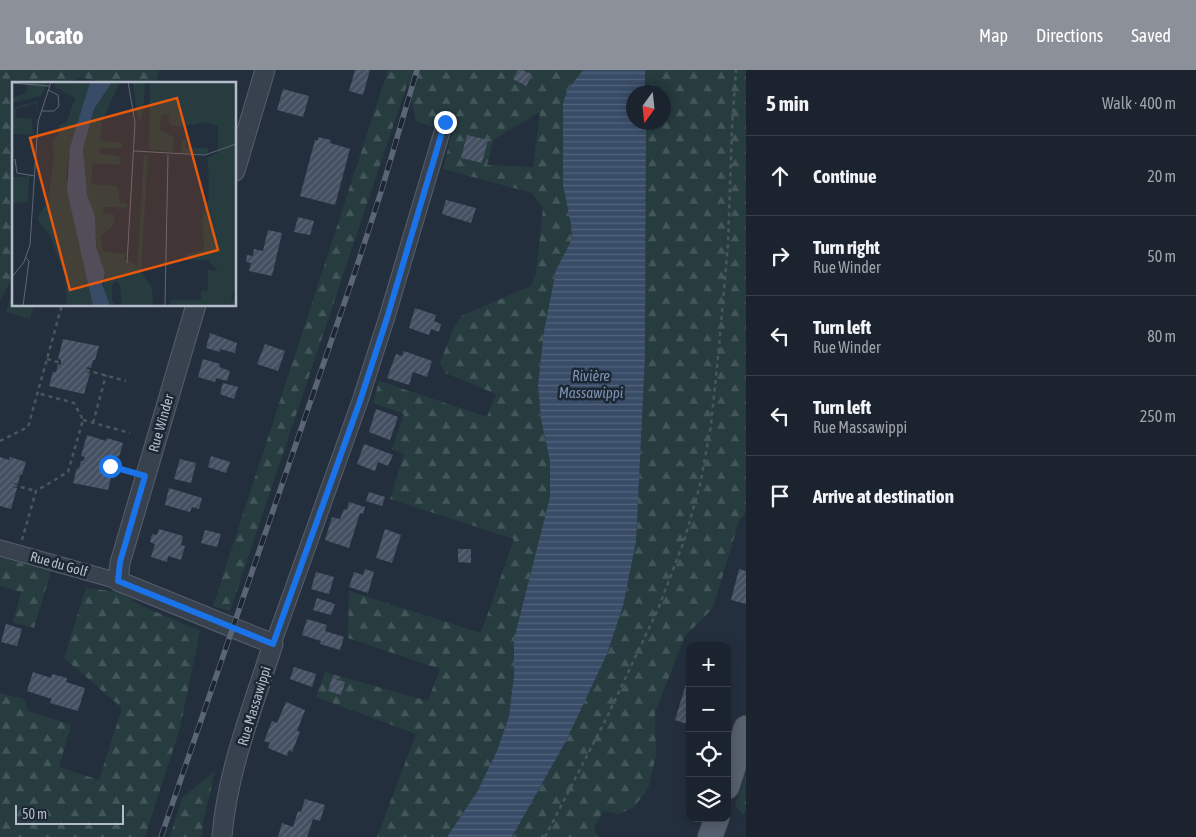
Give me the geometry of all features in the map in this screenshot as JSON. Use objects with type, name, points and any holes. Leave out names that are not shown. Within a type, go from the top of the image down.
[{"type":"main road","points":[[730,777],[746,728]]},
{"type":"main road","points":[[710,837],[716,822]]},
{"type":"street","points":[[236,168],[265,70]]},
{"type":"street","name":"Rue Massawippi","points":[[222,837],[232,774],[273,644],[360,401],[387,318],[445,122]]},
{"type":"street","name":"Rue Winder","points":[[118,581],[120,562],[196,306]]},
{"type":"street","name":"Rue du Golf","points":[[0,548],[118,581]]},
{"type":"street","points":[[118,581],[273,644]]},
{"type":"path","points":[[545,837],[604,723],[658,609],[674,571],[706,460],[712,425],[728,244],[736,70]]},
{"type":"path","points":[[0,441],[28,427],[62,306]]},
{"type":"path","points":[[47,359],[61,362]]},
{"type":"path","points":[[86,370],[126,381]]},
{"type":"path","points":[[93,423],[106,375]]},
{"type":"path","points":[[19,553],[36,491],[68,472],[82,420],[74,403],[37,393]]},
{"type":"path","points":[[82,420],[130,433]]},
{"type":"path","points":[[110,466],[145,476]]},
{"type":"path","points":[[14,485],[36,491]]},
{"type":"green space","points":[[0,70],[159,70],[156,82],[104,82],[78,77],[74,82],[12,82],[12,278],[0,301]]},
{"type":"green space","points":[[388,70],[583,70],[567,91],[572,239],[556,270],[544,331],[538,385],[541,419],[550,461],[550,497],[514,639],[514,675],[509,716],[497,751],[477,792],[447,837],[377,837],[416,734],[316,697],[325,672],[428,701],[440,669],[348,638],[349,591],[481,633],[514,539],[390,499],[404,454],[392,449],[404,414],[373,403],[379,381],[487,417],[496,394],[445,373],[440,363],[455,324],[463,315],[531,286],[536,273],[543,209],[532,193],[443,169],[452,133],[416,121],[408,82],[230,611],[213,606]],"holes":[[[540,112],[533,167],[487,165],[493,140]]]},
{"type":"green space","points":[[645,70],[746,70],[746,512],[739,521],[713,608],[685,636],[655,713],[656,755],[648,789],[633,808],[618,814],[603,811],[594,827],[597,837],[512,837],[566,741],[607,654],[623,606],[636,542],[645,356],[646,130],[671,130],[671,85],[645,85]]},
{"type":"green space","points":[[12,292],[12,306],[34,306],[30,319],[6,312]]},
{"type":"green space","points":[[0,557],[51,571],[34,628],[13,622],[21,592],[0,586]]},
{"type":"green space","points":[[86,588],[120,592],[140,605],[200,631],[180,728],[145,837],[0,837],[0,693],[24,699],[28,711],[71,725],[59,767],[99,780],[122,708],[64,658]]},
{"type":"green space","points":[[215,771],[203,822],[202,837],[170,837],[182,798]]},
{"type":"green space","points":[[746,774],[746,809],[744,815],[735,806]]},
{"type":"water","name":"Rivière Massawippi","points":[[583,70],[645,70],[645,85],[626,85],[626,130],[646,130],[645,356],[636,542],[623,606],[607,654],[566,741],[512,837],[447,837],[477,792],[497,751],[509,716],[514,675],[514,639],[550,497],[550,461],[541,419],[538,385],[544,331],[556,270],[572,239],[563,185],[563,104],[567,91]]},
{"type":"building","points":[[355,70],[370,70],[363,95],[349,91]]},
{"type":"building","points":[[518,70],[532,75],[526,86],[513,79]]},
{"type":"building","points":[[283,89],[309,96],[303,117],[277,110]]},
{"type":"building","points":[[467,135],[488,140],[482,163],[461,158]]},
{"type":"building","points":[[318,137],[331,140],[330,143],[350,149],[335,205],[300,196],[315,140],[318,140]]},
{"type":"building","points":[[446,200],[476,208],[471,223],[442,214]]},
{"type":"building","points":[[298,217],[314,221],[310,235],[294,232]]},
{"type":"building","points":[[268,230],[282,233],[272,276],[249,271],[251,263],[246,262],[247,255],[253,256],[254,249],[263,251]]},
{"type":"building","points":[[415,308],[436,315],[434,321],[441,324],[439,332],[431,329],[429,335],[409,328]]},
{"type":"building","points":[[210,333],[237,343],[235,353],[220,349],[220,352],[206,348]]},
{"type":"building","points":[[63,339],[99,346],[91,368],[87,367],[86,370],[86,372],[90,373],[84,394],[49,386],[53,372],[56,372],[58,364],[60,365],[61,363],[61,360],[58,359]]},
{"type":"building","points":[[265,344],[285,351],[278,371],[257,364]]},
{"type":"building","points":[[404,351],[432,361],[427,377],[413,372],[409,385],[387,378],[396,354],[402,356]]},
{"type":"building","points":[[203,359],[220,364],[219,367],[230,371],[227,381],[216,378],[215,382],[198,377]]},
{"type":"building","points":[[223,383],[238,387],[234,399],[220,394]]},
{"type":"building","points":[[376,409],[398,417],[390,440],[369,432]]},
{"type":"building","points":[[87,435],[106,441],[107,438],[123,443],[119,457],[117,456],[114,465],[111,464],[110,466],[113,469],[108,490],[73,483],[77,468],[79,469],[81,461],[85,457],[81,456]]},
{"type":"building","points":[[364,444],[393,455],[388,466],[378,462],[375,471],[357,464]]},
{"type":"building","points":[[211,456],[230,462],[226,473],[208,467]]},
{"type":"building","points":[[0,457],[9,460],[10,457],[26,462],[18,484],[14,483],[13,487],[17,488],[11,509],[0,506]]},
{"type":"building","points":[[180,459],[196,463],[191,483],[174,479]]},
{"type":"building","points":[[169,488],[202,498],[199,509],[192,507],[190,512],[165,505]]},
{"type":"building","points":[[369,492],[385,497],[382,506],[366,501]]},
{"type":"building","points":[[349,502],[365,507],[363,514],[360,513],[349,548],[325,540],[332,517],[340,519],[344,509],[347,510]]},
{"type":"building","points":[[159,529],[183,536],[181,545],[185,546],[181,560],[168,556],[167,562],[151,557],[155,544],[150,542],[152,534],[157,535]]},
{"type":"building","points":[[385,529],[401,535],[392,563],[376,558]]},
{"type":"building","points":[[205,530],[221,534],[217,547],[201,543]]},
{"type":"building","points":[[458,549],[471,549],[471,563],[458,562]]},
{"type":"building","points":[[365,569],[374,572],[368,593],[349,587],[354,572],[363,575]]},
{"type":"building","points":[[739,569],[746,571],[746,604],[731,600]]},
{"type":"building","points":[[316,572],[334,577],[329,594],[311,589]]},
{"type":"building","points":[[317,598],[335,604],[331,615],[313,610]]},
{"type":"building","points":[[307,619],[327,625],[325,631],[344,637],[340,650],[320,644],[321,641],[302,635]]},
{"type":"building","points":[[6,624],[22,629],[17,646],[1,642]]},
{"type":"building","points":[[294,667],[316,674],[312,687],[290,679]]},
{"type":"building","points":[[33,672],[51,678],[52,674],[67,678],[66,682],[85,688],[78,711],[50,703],[52,699],[27,691]]},
{"type":"building","points":[[332,678],[345,682],[341,695],[328,691]]},
{"type":"building","points":[[686,684],[686,724],[675,720]]},
{"type":"building","points":[[286,702],[305,710],[297,731],[300,732],[292,752],[289,750],[287,756],[268,748],[270,743],[264,741],[272,721],[277,723]]},
{"type":"building","points":[[305,799],[325,805],[320,821],[313,819],[307,837],[278,837],[282,823],[293,827],[298,811],[301,812]]},
{"type":"railway","points":[[161,837],[356,269],[417,70]]},
{"type":"route","points":[[110,466],[145,476],[120,562],[118,581],[273,644],[360,401],[387,318],[445,122]]}]
